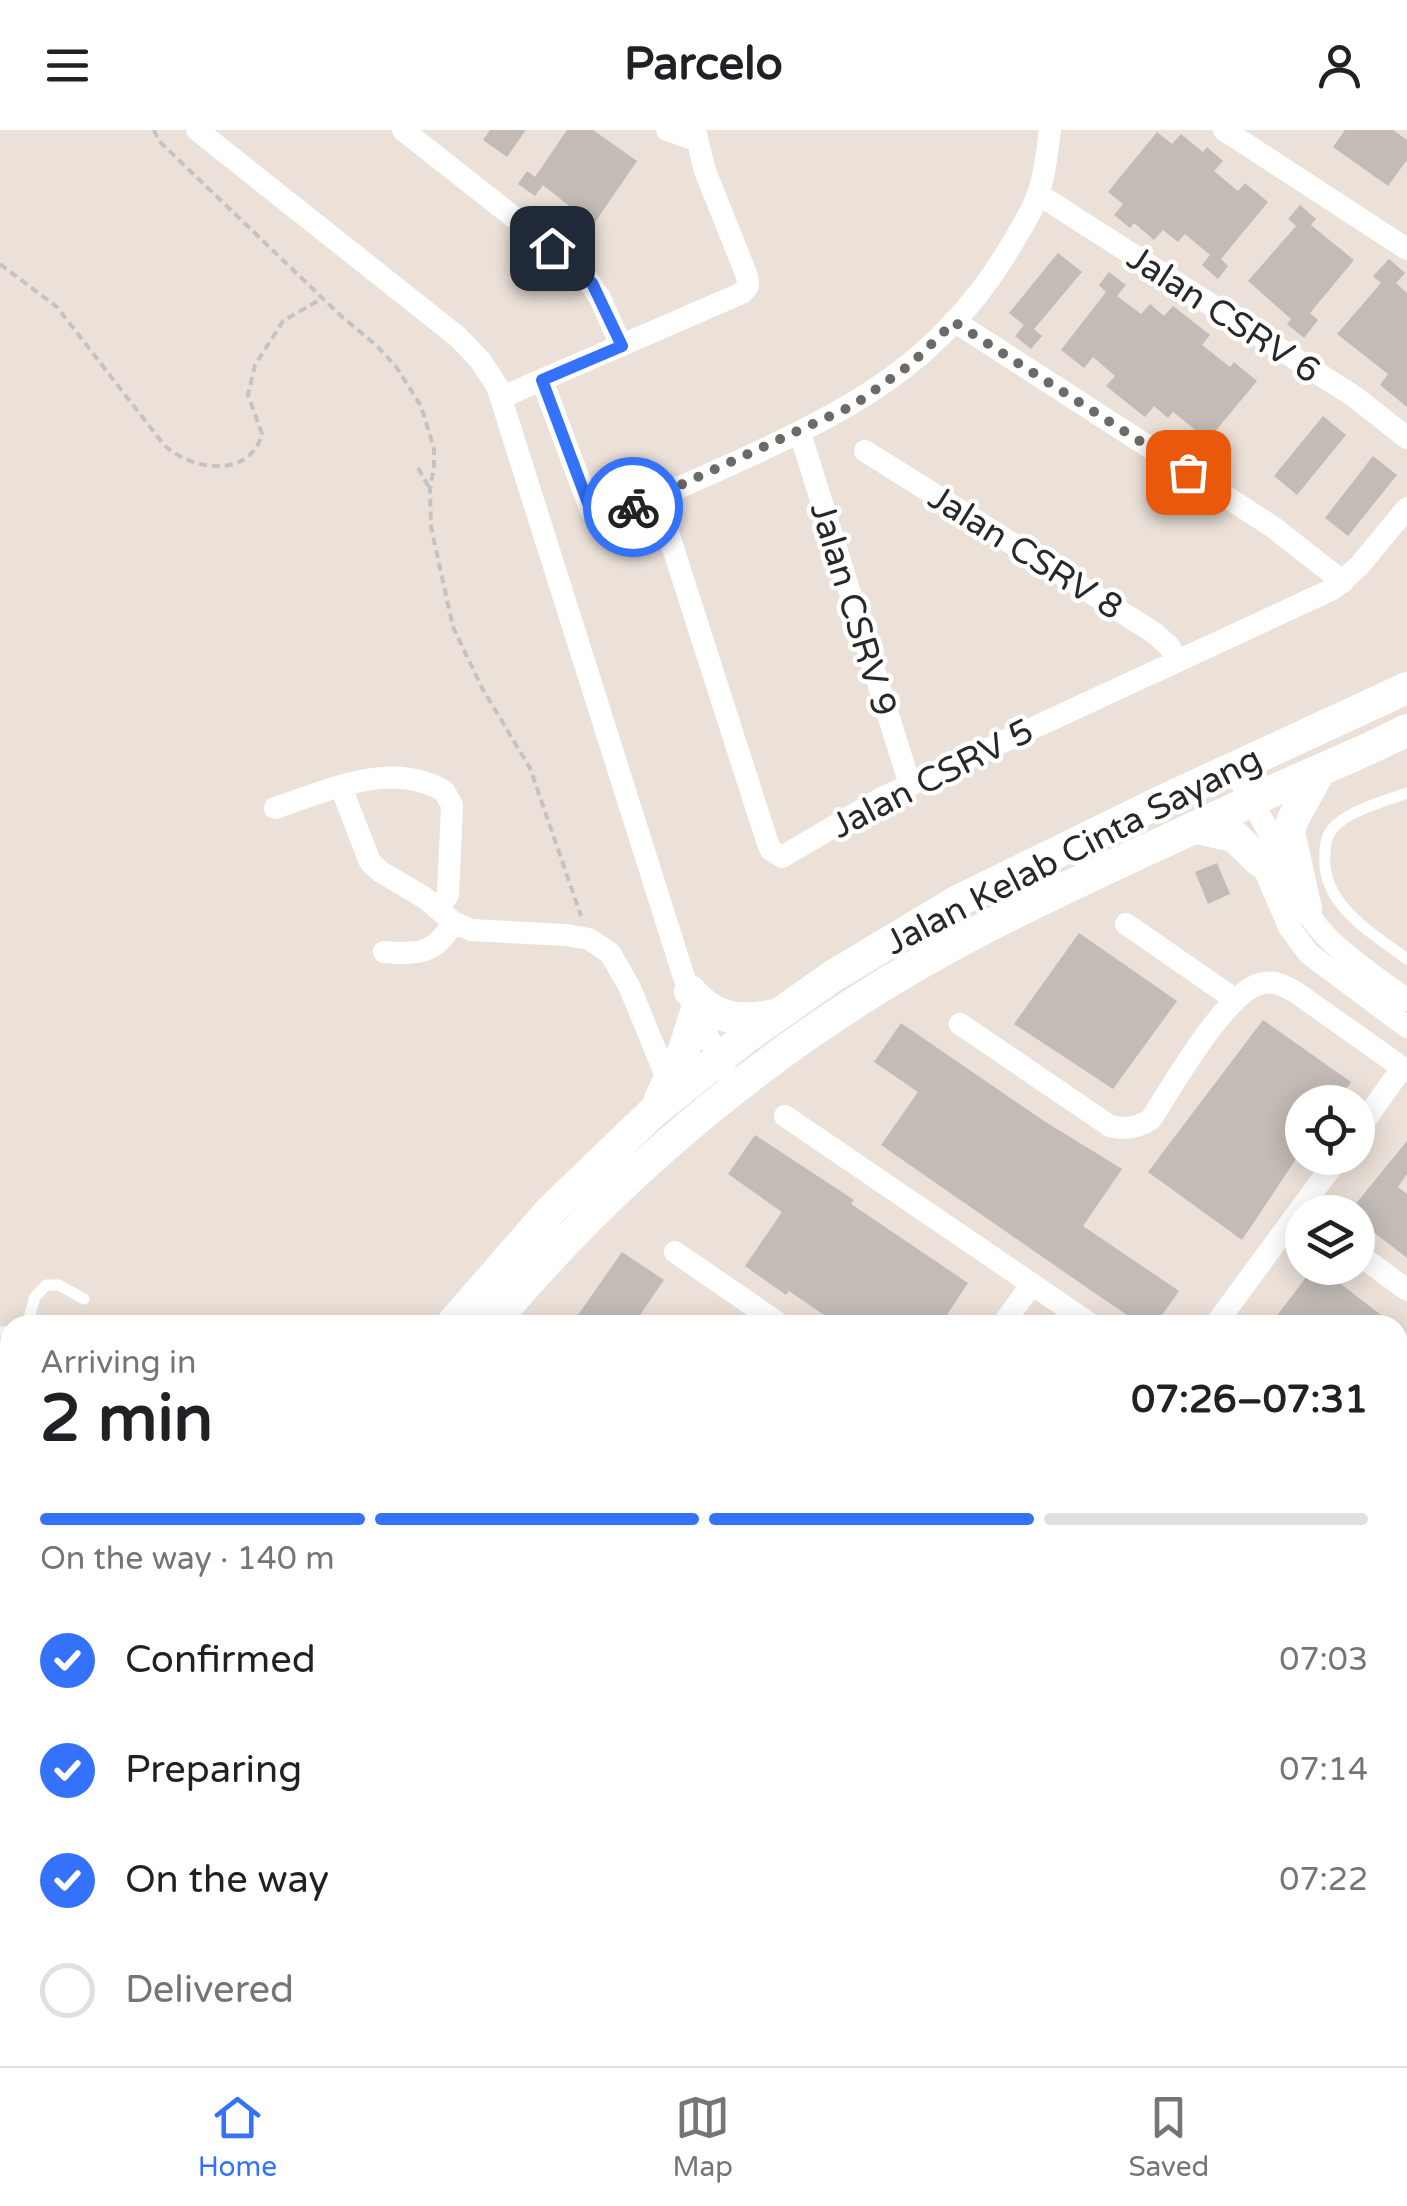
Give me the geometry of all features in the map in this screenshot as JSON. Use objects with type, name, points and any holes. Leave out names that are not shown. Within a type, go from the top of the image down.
[{"type":"main road","name":"Jalan Kelab Cinta Sayang","points":[[460,1315],[551,1210],[661,1098],[778,1014],[923,920],[1234,767],[1407,688]]},
{"type":"main road","name":"Jalan Kelab Cinta Sayang","points":[[500,1315],[583,1223],[636,1172],[736,1087],[809,1034],[972,934],[1249,802],[1405,733]]},
{"type":"main road","points":[[1306,909],[1289,832],[1320,770]]},
{"type":"main road","points":[[1196,828],[1234,836],[1260,861]]},
{"type":"main road","points":[[661,1098],[689,1038],[693,1002],[724,1016],[747,1020],[778,1014]]},
{"type":"street","points":[[197,130],[458,337],[486,368],[502,397],[693,1002],[716,1060],[736,1087]]},
{"type":"street","points":[[403,130],[582,272],[600,298],[622,346]]},
{"type":"street","points":[[502,397],[742,293],[748,286],[748,276],[695,135],[667,130]]},
{"type":"street","points":[[542,380],[591,511],[605,518],[800,432],[854,405],[884,384],[934,344],[954,322],[998,266],[1038,194],[1050,130]]},
{"type":"street","points":[[1224,130],[1407,249]]},
{"type":"street","name":"Jalan CSRV 6","points":[[1038,194],[1356,397],[1407,438]]},
{"type":"street","points":[[954,322],[1272,527],[1342,582]]},
{"type":"street","points":[[514,436],[556,423]]},
{"type":"street","name":"Jalan CSRV 9","points":[[800,432],[910,785]]},
{"type":"street","name":"Jalan CSRV 8","points":[[866,451],[1153,632],[1169,646],[1178,662]]},
{"type":"street","name":"Jalan CSRV 5","points":[[657,498],[771,850],[776,855],[788,856],[910,785],[1318,597],[1342,582],[1407,508]]},
{"type":"street","points":[[1234,767],[1249,802],[1268,830],[1284,870],[1328,939],[1407,1000]]},
{"type":"street","points":[[276,808],[383,776],[438,787],[448,795],[452,814],[448,895],[439,943],[425,952],[384,952]]},
{"type":"street","points":[[341,787],[370,862],[446,916],[471,930],[542,932],[589,940],[610,953],[617,962],[661,1098]]},
{"type":"street","points":[[1249,802],[1252,835],[1260,861],[1289,926],[1309,954],[1407,1026]]},
{"type":"street","points":[[1126,924],[1233,998]]},
{"type":"street","points":[[960,1024],[1110,1126],[1126,1129],[1151,1119],[1233,998],[1266,982],[1281,984],[1401,1066]]},
{"type":"street","points":[[1375,1105],[1401,1066],[1407,1037]]},
{"type":"street","points":[[785,1116],[1077,1315]]},
{"type":"street","points":[[1223,1315],[1285,1234]]},
{"type":"street","points":[[675,1252],[766,1315]]},
{"type":"street","points":[[1375,1266],[1407,1290]]},
{"type":"street","points":[[1009,1315],[1032,1284]]},
{"type":"lane","points":[[1407,793],[1336,824],[1328,838],[1324,859],[1341,905],[1407,959]]},
{"type":"lane","points":[[29,1315],[35,1297],[46,1285],[58,1285],[84,1299]]},
{"type":"path","points":[[154,130],[159,141],[322,298],[378,346],[421,406],[434,449],[430,488],[437,564],[453,626],[482,688],[530,768],[589,940]]},
{"type":"path","points":[[0,264],[57,307],[164,445],[184,462],[216,466],[231,466],[254,453],[262,434],[248,396],[256,365],[282,321],[322,298]]},
{"type":"path","points":[[418,468],[430,488]]},
{"type":"building","points":[[490,130],[526,130],[507,157],[483,140]]},
{"type":"building","points":[[567,130],[593,130],[637,161],[593,225],[543,185],[535,196],[518,184],[527,171],[535,177]]},
{"type":"building","points":[[1345,130],[1393,130],[1407,140],[1407,160],[1388,186],[1333,147]]},
{"type":"building","points":[[1157,132],[1172,144],[1181,134],[1203,152],[1207,147],[1223,161],[1214,171],[1238,191],[1245,183],[1268,202],[1221,259],[1228,266],[1218,279],[1202,265],[1210,255],[1185,234],[1178,242],[1163,230],[1154,240],[1134,223],[1130,228],[1114,215],[1123,204],[1108,192]]},
{"type":"building","points":[[1300,205],[1316,219],[1311,225],[1354,260],[1310,313],[1318,320],[1304,338],[1287,324],[1291,319],[1248,281],[1296,226],[1288,219]]},
{"type":"building","points":[[1058,253],[1082,272],[1034,329],[1042,336],[1031,349],[1015,336],[1024,325],[1009,313]]},
{"type":"building","points":[[1389,259],[1405,273],[1396,283],[1407,293],[1407,407],[1380,385],[1388,374],[1337,334],[1381,283],[1373,276]]},
{"type":"building","points":[[1109,272],[1126,285],[1117,296],[1141,314],[1150,304],[1164,316],[1173,306],[1210,335],[1202,345],[1230,367],[1234,362],[1257,381],[1208,440],[1173,412],[1168,418],[1154,406],[1145,417],[1106,386],[1115,376],[1093,357],[1084,368],[1061,350],[1106,292],[1099,285]]},
{"type":"building","points":[[1323,416],[1346,435],[1297,495],[1274,476]]},
{"type":"building","points":[[1373,456],[1397,475],[1348,536],[1325,518]]},
{"type":"building","points":[[1217,863],[1230,894],[1208,904],[1195,872]]},
{"type":"building","points":[[1079,933],[1177,1001],[1113,1089],[1014,1024]]},
{"type":"building","points":[[1263,1020],[1351,1082],[1285,1085],[1285,1175],[1242,1240],[1148,1172]]},
{"type":"building","points":[[901,1023],[1122,1169],[1083,1226],[1179,1291],[1162,1315],[1128,1315],[881,1145],[918,1092],[874,1062]]},
{"type":"building","points":[[755,1135],[854,1200],[851,1204],[968,1283],[947,1315],[824,1315],[789,1291],[786,1295],[745,1266],[782,1212],[728,1174]]},
{"type":"building","points":[[1407,1141],[1407,1174],[1398,1187],[1407,1194],[1407,1258],[1375,1233],[1375,1195],[1363,1195]]},
{"type":"building","points":[[622,1252],[664,1280],[640,1315],[578,1315]]},
{"type":"building","points":[[1300,1285],[1342,1285],[1381,1315],[1278,1315]]},
{"type":"way so far","points":[[633,507],[854,405],[911,364],[954,322],[1188,472]]},
{"type":"route","points":[[552,248],[592,283],[622,346],[542,380],[591,511],[605,518],[633,507]]}]
